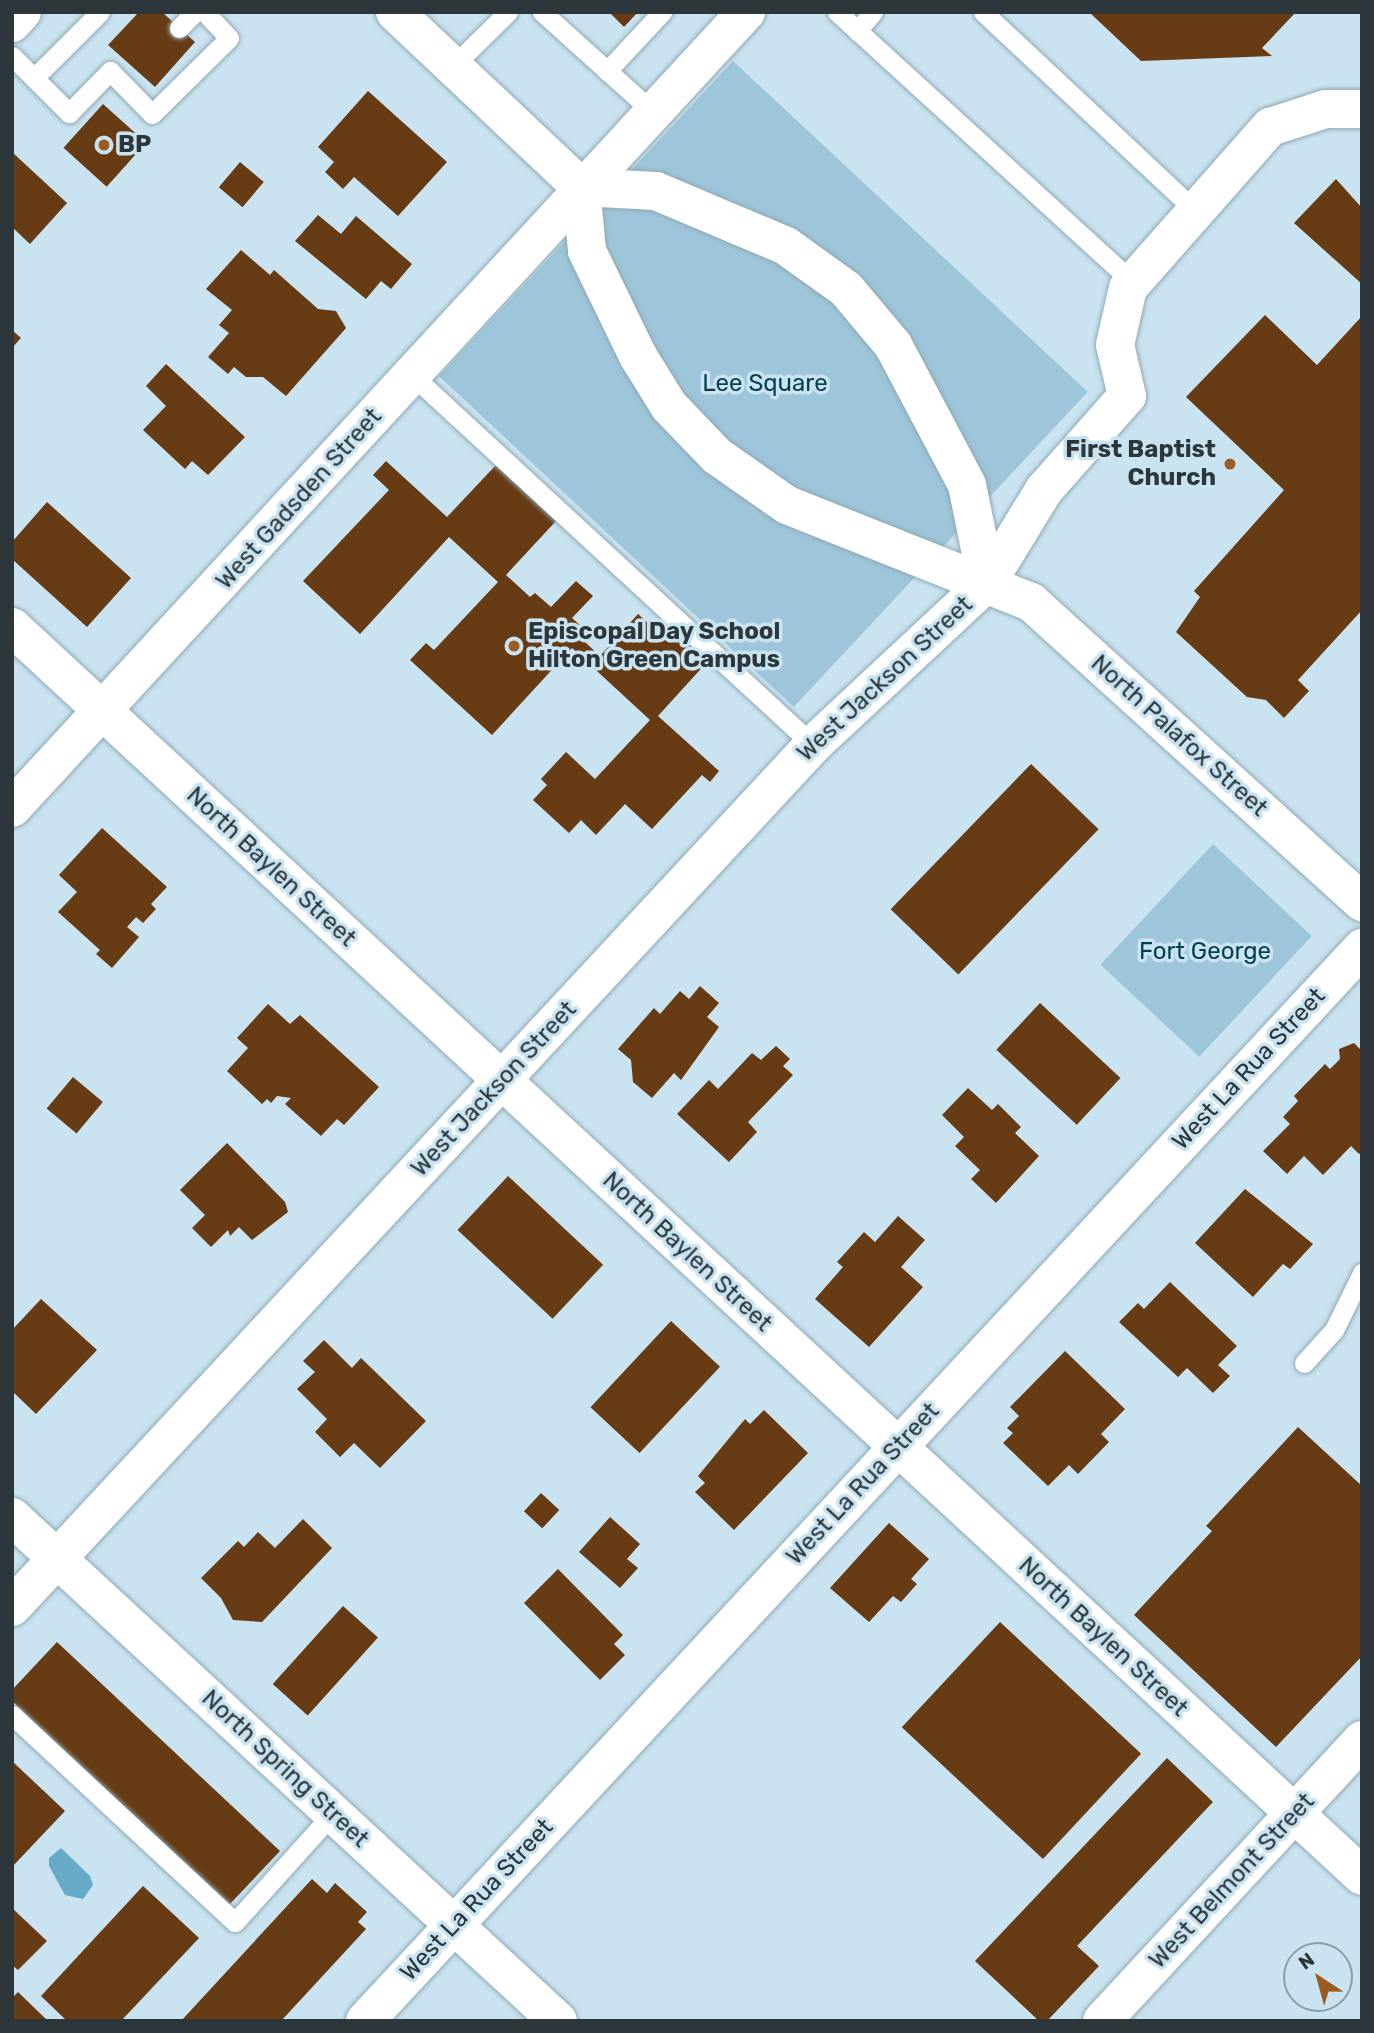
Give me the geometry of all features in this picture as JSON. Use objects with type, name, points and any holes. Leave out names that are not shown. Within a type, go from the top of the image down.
[{"type":"street","points":[[12,23],[22,12]]},
{"type":"street","points":[[395,12],[581,187],[656,191],[786,246],[846,289],[893,345],[968,485],[988,583]]},
{"type":"street","name":"West Gadsden Street","points":[[12,808],[412,375],[581,187],[746,12]]},
{"type":"street","points":[[1133,282],[1270,127],[1326,109],[1362,109]]},
{"type":"street","name":"North Palafox Street","points":[[581,187],[587,251],[638,356],[689,429],[732,469],[787,505],[1031,602],[1362,902]]},
{"type":"street","name":"West Jackson Street","points":[[12,1607],[813,745],[988,583],[1044,490],[1127,397],[1115,345],[1133,282]]},
{"type":"street","name":"North Baylen Street","points":[[12,627],[1362,1876]]},
{"type":"street","name":"West La Rua Street","points":[[365,2021],[1362,948]]},
{"type":"street","name":"North Spring Street","points":[[12,1517],[558,2021]]},
{"type":"street","name":"West Belmont Street","points":[[1102,2021],[1362,1740]]},
{"type":"lane","points":[[34,78],[100,12]]},
{"type":"lane","points":[[179,28],[195,12]]},
{"type":"lane","points":[[12,56],[69,113],[110,71],[131,79],[152,114],[229,38],[205,12]]},
{"type":"lane","points":[[453,66],[508,12]]},
{"type":"lane","points":[[542,12],[653,112]]},
{"type":"lane","points":[[607,71],[662,12]]},
{"type":"lane","points":[[837,12],[1133,282]]},
{"type":"lane","points":[[856,31],[873,12]]},
{"type":"lane","points":[[983,12],[1196,211]]},
{"type":"lane","points":[[412,375],[813,745]]},
{"type":"lane","points":[[1304,1363],[1334,1330],[1362,1273]]},
{"type":"lane","points":[[12,1715],[236,1922],[333,1813]]},
{"type":"green space","name":"Lee Square","points":[[733,61],[1088,392],[794,707],[439,376]]},
{"type":"green space","name":"Fort George","points":[[1213,844],[1312,936],[1199,1057],[1100,965]]},
{"type":"shaded area","points":[[61,1848],[90,1876],[93,1885],[83,1899],[65,1895],[49,1866],[49,1858]]},
{"type":"building","points":[[139,12],[162,12],[195,42],[155,87],[108,45]]},
{"type":"building","points":[[609,12],[638,12],[624,27]]},
{"type":"building","points":[[1089,12],[1296,12],[1262,48],[1272,56],[1141,61]]},
{"type":"building","points":[[368,91],[447,162],[398,216],[354,177],[343,189],[325,172],[334,162],[318,147]]},
{"type":"building","name":"BP","points":[[103,104],[146,143],[107,187],[64,148]]},
{"type":"building","points":[[12,152],[67,203],[30,244],[12,227]]},
{"type":"building","points":[[240,162],[264,182],[243,207],[219,187]]},
{"type":"building","points":[[1336,179],[1362,208],[1362,284],[1294,223]]},
{"type":"building","points":[[318,215],[341,234],[356,216],[412,264],[391,289],[381,281],[366,299],[295,241]]},
{"type":"building","points":[[241,250],[270,275],[274,270],[318,309],[336,311],[346,328],[286,396],[263,377],[246,377],[234,367],[228,374],[208,357],[229,333],[219,325],[232,310],[206,289]]},
{"type":"building","points":[[1265,315],[1317,365],[1362,316],[1362,610],[1298,680],[1309,691],[1284,718],[1266,700],[1247,697],[1176,632],[1200,597],[1194,591],[1284,490],[1186,397]]},
{"type":"building","points":[[12,330],[21,338],[12,348]]},
{"type":"building","points":[[166,364],[245,437],[208,475],[192,461],[185,469],[143,430],[166,406],[146,386]]},
{"type":"building","name":"Episcopal Day School Hilton Green Campus","points":[[386,461],[447,517],[496,465],[556,521],[506,575],[530,597],[535,593],[551,607],[576,581],[593,596],[572,618],[592,636],[586,643],[600,656],[638,614],[665,639],[674,629],[708,661],[658,716],[719,771],[710,782],[702,775],[652,829],[625,804],[596,835],[581,820],[569,833],[533,800],[547,785],[541,779],[566,752],[595,779],[650,720],[572,648],[492,735],[410,660],[426,643],[434,650],[498,582],[449,537],[360,634],[303,581],[389,490],[373,475]]},
{"type":"building","points":[[47,502],[131,578],[87,627],[12,559],[12,542]]},
{"type":"building","points":[[1031,764],[1099,829],[958,975],[891,909]]},
{"type":"building","points":[[102,828],[167,887],[151,904],[156,909],[143,923],[136,917],[127,927],[139,937],[112,968],[96,954],[100,950],[58,912],[77,892],[59,875]]},
{"type":"building","points":[[700,986],[719,1003],[707,1017],[719,1027],[681,1080],[674,1073],[652,1098],[633,1082],[631,1060],[618,1049],[654,1008],[660,1014],[680,991],[689,999]]},
{"type":"building","points":[[1040,1003],[1120,1078],[1077,1125],[996,1050]]},
{"type":"building","points":[[268,1004],[290,1024],[300,1015],[379,1087],[344,1125],[337,1119],[321,1136],[285,1104],[291,1098],[277,1096],[271,1103],[267,1099],[262,1104],[227,1071],[248,1048],[237,1038]]},
{"type":"building","points":[[1354,1043],[1362,1051],[1362,1152],[1359,1154],[1351,1146],[1323,1175],[1304,1156],[1287,1174],[1263,1151],[1290,1124],[1283,1117],[1298,1101],[1294,1096],[1325,1064],[1330,1069],[1340,1059],[1339,1049]]},
{"type":"building","points":[[776,1046],[790,1059],[783,1066],[793,1075],[748,1122],[757,1132],[729,1162],[677,1114],[709,1080],[718,1089],[752,1053],[761,1060]]},
{"type":"building","points":[[73,1077],[103,1102],[77,1133],[47,1108]]},
{"type":"building","points":[[968,1088],[992,1110],[998,1104],[1021,1127],[1015,1133],[1039,1156],[996,1203],[971,1179],[980,1170],[955,1146],[964,1137],[942,1115]]},
{"type":"building","points":[[227,1143],[285,1202],[288,1212],[252,1240],[239,1227],[230,1236],[228,1230],[211,1247],[192,1228],[205,1215],[180,1190]]},
{"type":"building","points":[[508,1176],[603,1265],[553,1319],[458,1230]]},
{"type":"building","points":[[1245,1189],[1313,1244],[1290,1269],[1283,1264],[1253,1297],[1195,1243]]},
{"type":"building","points":[[898,1216],[925,1240],[901,1267],[923,1287],[869,1347],[815,1299],[843,1267],[837,1262],[864,1232],[875,1242]]},
{"type":"building","points":[[1170,1282],[1237,1346],[1218,1365],[1230,1376],[1213,1393],[1187,1368],[1178,1377],[1119,1322],[1138,1303],[1144,1309]]},
{"type":"building","points":[[41,1299],[97,1350],[36,1414],[12,1391],[12,1330]]},
{"type":"building","points":[[671,1321],[720,1367],[640,1453],[591,1407]]},
{"type":"building","points":[[324,1340],[352,1368],[361,1358],[426,1421],[380,1468],[354,1443],[340,1457],[315,1432],[327,1419],[297,1389],[315,1372],[303,1361]]},
{"type":"building","points":[[1065,1351],[1125,1409],[1101,1434],[1109,1442],[1078,1474],[1069,1465],[1048,1486],[1003,1443],[1013,1433],[1007,1428],[1019,1416],[1010,1407]]},
{"type":"building","points":[[764,1410],[808,1453],[734,1530],[695,1492],[705,1483],[698,1476],[745,1419],[750,1424]]},
{"type":"building","points":[[1298,1427],[1362,1486],[1362,1656],[1276,1747],[1134,1615],[1212,1531],[1206,1526]]},
{"type":"building","points":[[541,1493],[559,1510],[542,1528],[524,1511]]},
{"type":"building","points":[[610,1517],[640,1544],[627,1559],[638,1568],[620,1588],[579,1552]]},
{"type":"building","points":[[303,1519],[332,1548],[262,1622],[233,1620],[221,1598],[201,1578],[238,1541],[244,1547],[258,1532],[275,1548]]},
{"type":"building","points":[[889,1523],[929,1559],[911,1579],[917,1584],[901,1602],[893,1596],[869,1622],[830,1588]]},
{"type":"building","points":[[558,1569],[623,1635],[614,1644],[625,1655],[600,1680],[524,1603]]},
{"type":"building","points":[[343,1606],[378,1637],[308,1715],[273,1684]]},
{"type":"building","points":[[1000,1622],[1141,1754],[1043,1859],[902,1727]]},
{"type":"building","points":[[57,1642],[280,1851],[229,1905],[12,1701],[12,1690]]},
{"type":"building","points":[[1167,1758],[1213,1802],[1077,1946],[1099,1966],[1047,2021],[1039,2021],[975,1961]]},
{"type":"building","points":[[12,1761],[65,1811],[12,1867]]},
{"type":"building","points":[[312,1879],[327,1893],[335,1883],[367,1912],[358,1922],[366,1929],[281,2021],[181,2021]]},
{"type":"building","points":[[143,1886],[199,1938],[121,2021],[67,2021],[41,1996]]},
{"type":"building","points":[[12,1908],[47,1941],[18,1970],[12,1965]]},
{"type":"building","points":[[18,1992],[48,2021],[12,2021],[12,1998]]},
{"type":"place","name":"BP","points":[[104,145]]},
{"type":"place","name":"First Baptist Church","points":[[1230,464]]},
{"type":"place","name":"Episcopal Day School Hilton Green Campus","points":[[514,646]]}]
